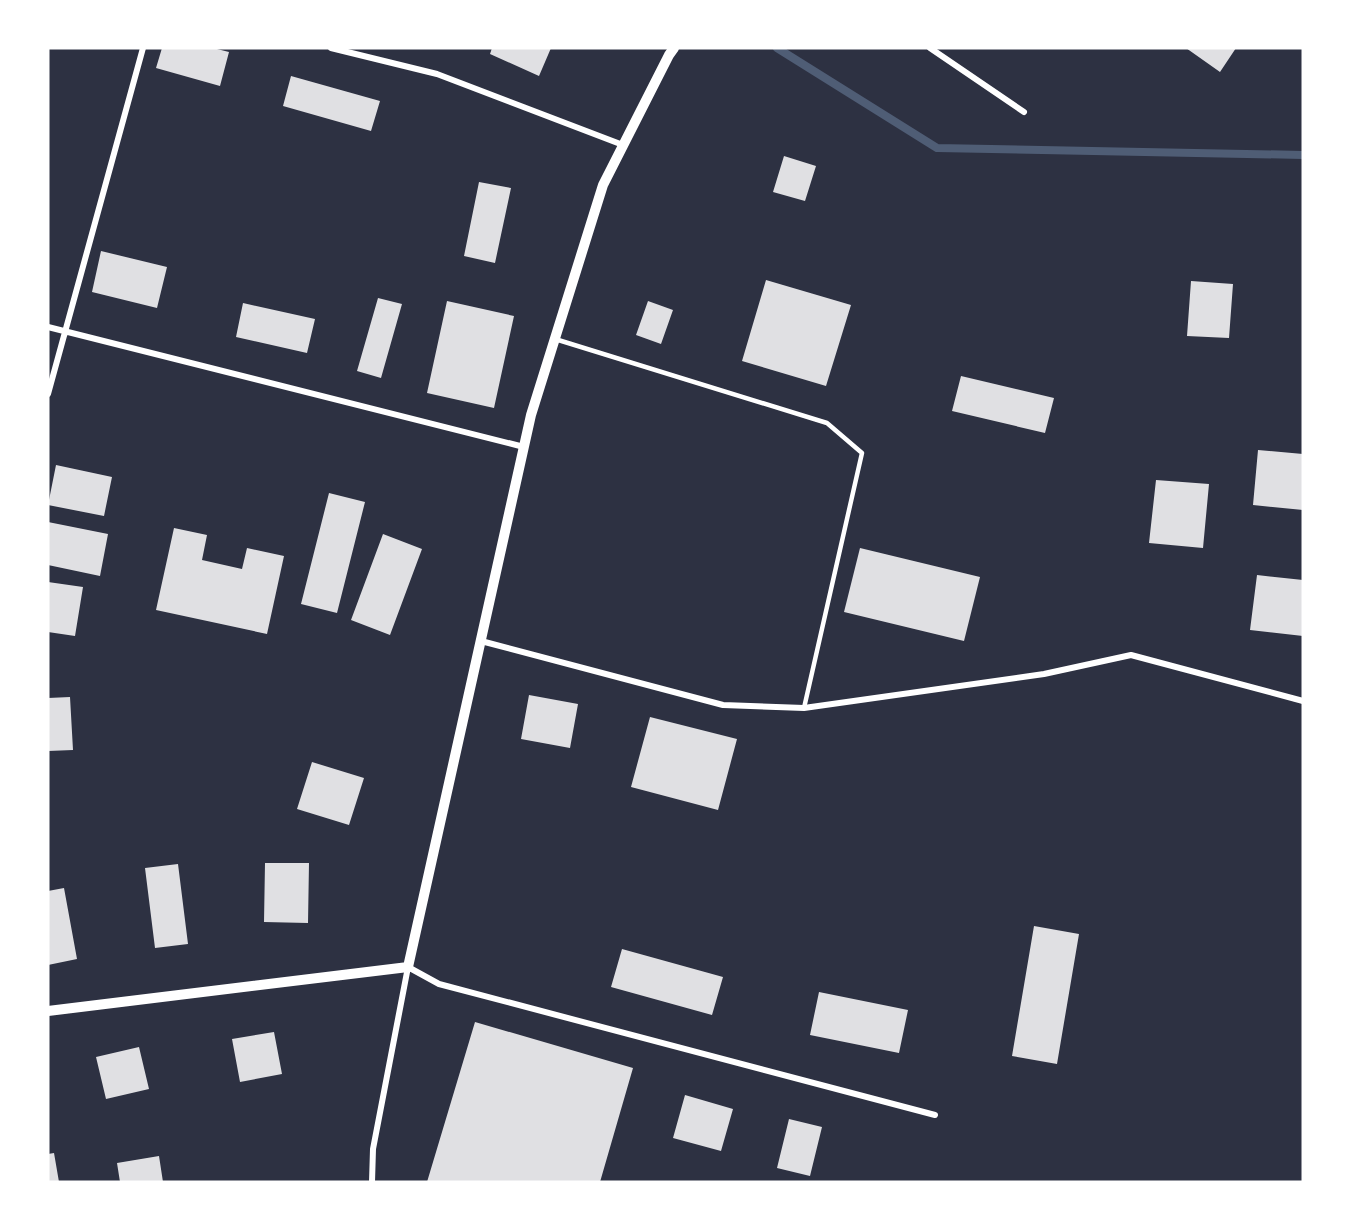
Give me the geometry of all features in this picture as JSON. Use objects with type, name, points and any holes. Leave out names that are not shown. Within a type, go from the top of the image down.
[{"type":"street","points":[[48,394],[143,48]]},
{"type":"street","points":[[332,48],[437,74],[623,145]]},
{"type":"street","points":[[372,1182],[373,1149],[408,967],[531,415],[603,184],[674,48]]},
{"type":"street","points":[[930,48],[1024,112]]},
{"type":"street","points":[[48,327],[524,447]]},
{"type":"street","points":[[480,641],[723,705],[804,708],[1044,674],[1131,655],[1303,701]]},
{"type":"street","points":[[48,1011],[408,967],[439,984],[935,1115]]},
{"type":"lane","points":[[555,339],[827,423],[862,453],[804,708]]},
{"type":"building","points":[[162,48],[213,48],[229,52],[220,86],[156,68]]},
{"type":"building","points":[[492,48],[551,48],[539,76],[490,54]]},
{"type":"building","points":[[1186,48],[1236,48],[1220,72]]},
{"type":"building","points":[[291,76],[380,101],[371,131],[283,106]]},
{"type":"building","points":[[784,156],[816,166],[805,201],[773,192]]},
{"type":"building","points":[[479,182],[511,188],[495,263],[464,256]]},
{"type":"building","points":[[101,251],[167,267],[157,308],[92,292]]},
{"type":"building","points":[[766,280],[851,305],[826,386],[742,361]]},
{"type":"building","points":[[1191,281],[1233,284],[1229,338],[1187,336]]},
{"type":"building","points":[[378,298],[402,304],[381,378],[357,371]]},
{"type":"building","points":[[447,301],[514,316],[494,408],[427,393]]},
{"type":"building","points":[[648,301],[673,310],[661,344],[636,335]]},
{"type":"building","points":[[243,303],[315,319],[307,353],[236,337]]},
{"type":"building","points":[[961,376],[1054,398],[1045,433],[952,411]]},
{"type":"building","points":[[1258,450],[1303,454],[1303,510],[1253,505]]},
{"type":"building","points":[[56,465],[112,477],[104,516],[48,505]]},
{"type":"building","points":[[1156,480],[1209,484],[1203,548],[1149,543]]},
{"type":"building","points":[[329,493],[365,502],[337,613],[301,604]]},
{"type":"building","points":[[48,522],[108,534],[100,576],[48,565]]},
{"type":"building","points":[[174,528],[207,535],[202,560],[242,569],[247,548],[284,556],[267,634],[156,610]]},
{"type":"building","points":[[383,534],[422,549],[390,635],[351,620]]},
{"type":"building","points":[[860,548],[980,577],[964,641],[844,612]]},
{"type":"building","points":[[1257,575],[1303,580],[1303,636],[1250,630]]},
{"type":"building","points":[[48,582],[83,587],[75,636],[48,632]]},
{"type":"building","points":[[529,695],[578,704],[570,748],[521,739]]},
{"type":"building","points":[[70,697],[73,750],[48,751],[48,698]]},
{"type":"building","points":[[650,717],[737,739],[718,810],[631,787]]},
{"type":"building","points":[[312,762],[364,778],[349,825],[297,809]]},
{"type":"building","points":[[265,863],[309,863],[308,923],[264,922]]},
{"type":"building","points":[[178,864],[188,944],[155,948],[145,868]]},
{"type":"building","points":[[64,888],[77,959],[48,965],[48,891]]},
{"type":"building","points":[[1034,926],[1079,934],[1057,1064],[1012,1056]]},
{"type":"building","points":[[622,949],[723,977],[712,1015],[611,987]]},
{"type":"building","points":[[819,992],[908,1010],[899,1053],[810,1035]]},
{"type":"building","points":[[475,1022],[633,1068],[600,1182],[427,1182]]},
{"type":"building","points":[[274,1032],[282,1074],[240,1082],[232,1039]]},
{"type":"building","points":[[139,1047],[149,1089],[106,1099],[96,1057]]},
{"type":"building","points":[[685,1095],[733,1109],[721,1151],[673,1138]]},
{"type":"building","points":[[789,1119],[822,1127],[810,1176],[777,1168]]},
{"type":"building","points":[[54,1153],[59,1182],[48,1182],[48,1154]]},
{"type":"building","points":[[159,1156],[163,1182],[120,1182],[117,1163]]},
{"type":"waterway","points":[[777,48],[937,148],[1303,155]]}]
